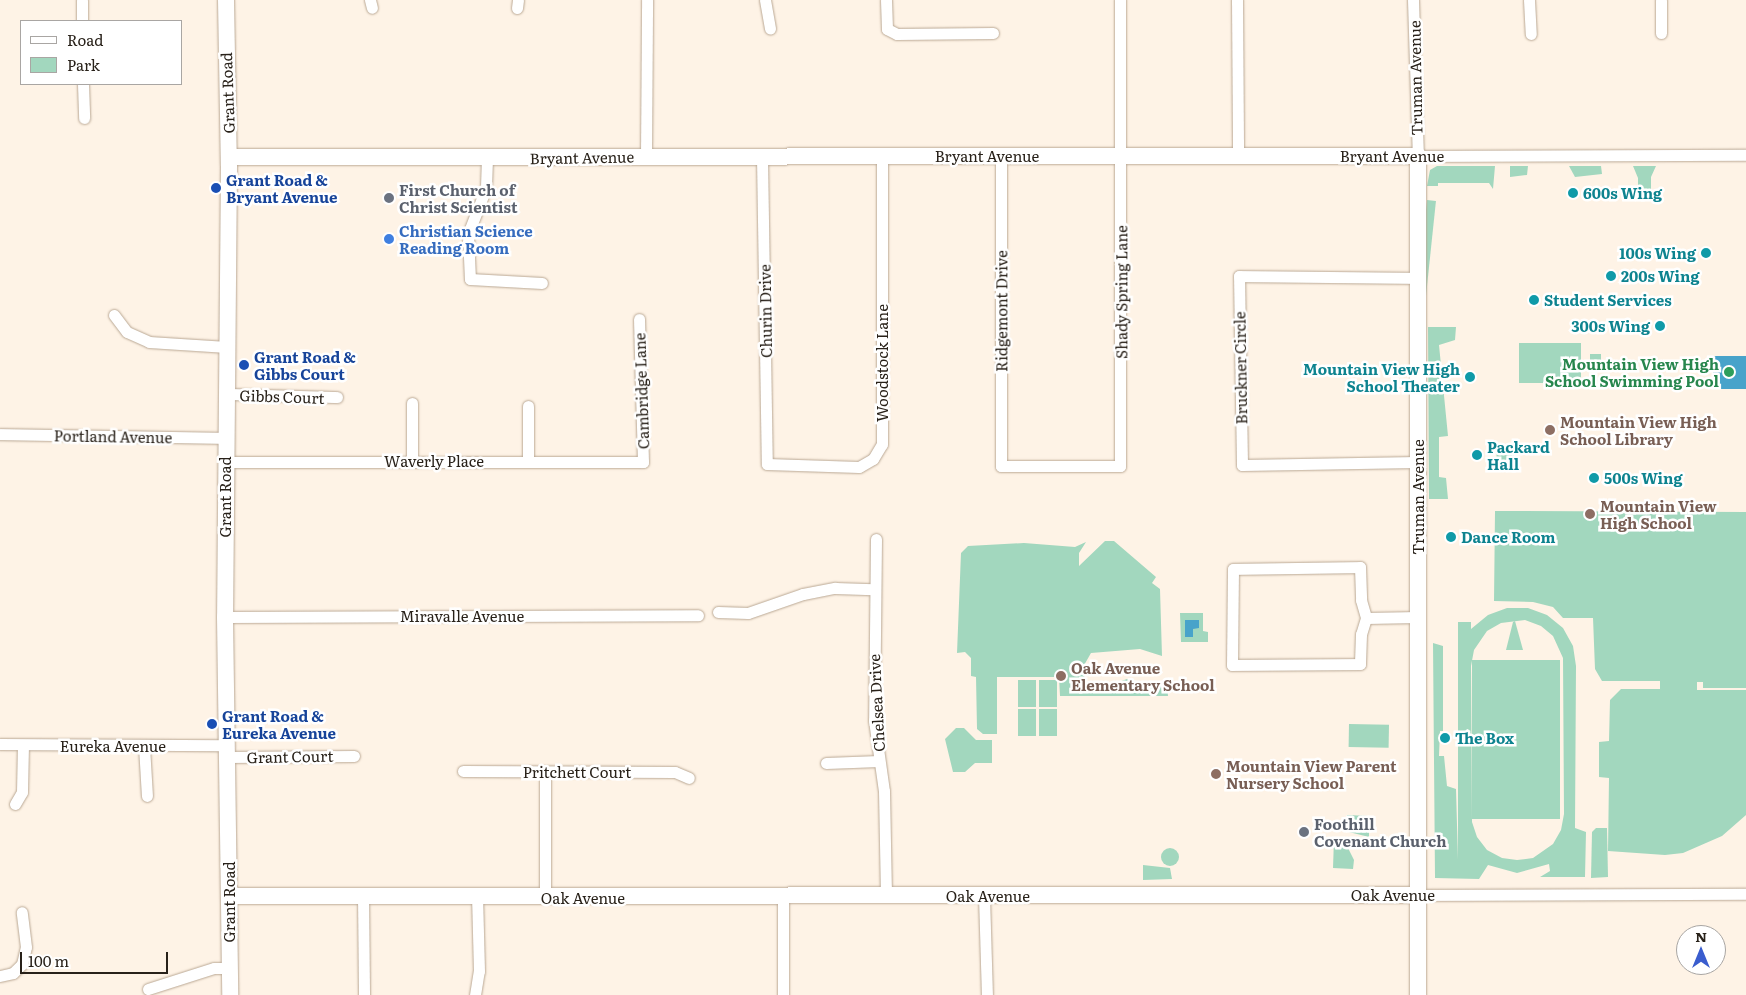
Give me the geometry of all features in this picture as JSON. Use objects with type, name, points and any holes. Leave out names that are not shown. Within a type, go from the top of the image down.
[{"type":"street","points":[[82,0],[82,20]]},
{"type":"street","name":"Grant Road","points":[[226,0],[229,157],[228,347],[225,438],[225,617],[230,995]]},
{"type":"street","points":[[646,156],[647,0]]},
{"type":"street","points":[[765,0],[770,29]]},
{"type":"street","points":[[886,0],[885,21],[890,32],[993,33]]},
{"type":"street","name":"Shady Spring Lane","points":[[1000,466],[1120,466],[1120,0]]},
{"type":"street","points":[[1237,0],[1238,155]]},
{"type":"street","name":"Truman Avenue","points":[[1413,0],[1420,278],[1417,462],[1418,995]]},
{"type":"street","points":[[1529,0],[1531,34]]},
{"type":"street","points":[[1661,0],[1661,33]]},
{"type":"street","points":[[83,85],[84,118]]},
{"type":"street","name":"Bryant Avenue","points":[[229,157],[1746,155]]},
{"type":"street","name":"Woodstock Lane","points":[[767,464],[859,467],[873,459],[882,444],[882,156]]},
{"type":"street","name":"Ridgemont Drive","points":[[1000,466],[1001,156]]},
{"type":"street","name":"Churin Drive","points":[[762,157],[767,464]]},
{"type":"street","points":[[487,158],[486,188],[468,234],[470,279],[542,283]]},
{"type":"street","name":"Bruckner Circle","points":[[1417,462],[1242,465],[1239,276],[1420,278]]},
{"type":"street","points":[[114,315],[127,332],[149,342],[228,347]]},
{"type":"street","name":"Cambridge Lane","points":[[639,319],[643,462]]},
{"type":"street","name":"Gibbs Court","points":[[227,394],[337,397]]},
{"type":"street","points":[[412,404],[412,460]]},
{"type":"street","points":[[528,406],[528,462]]},
{"type":"street","name":"Portland Avenue","points":[[0,434],[225,438]]},
{"type":"street","name":"Waverly Place","points":[[225,462],[412,460],[643,462]]},
{"type":"street","name":"Chelsea Drive","points":[[876,540],[873,589],[874,720],[884,791],[886,897]]},
{"type":"street","points":[[1360,567],[1361,600],[1366,618],[1361,634],[1360,664],[1232,665],[1233,569],[1360,567]]},
{"type":"street","points":[[718,612],[748,613],[803,594],[835,588],[873,589]]},
{"type":"street","name":"Miravalle Avenue","points":[[225,617],[698,615]]},
{"type":"street","points":[[1366,618],[1418,618]]},
{"type":"street","name":"Eureka Avenue","points":[[0,744],[24,746],[144,746],[227,751]]},
{"type":"street","points":[[15,804],[22,792],[24,746]]},
{"type":"street","points":[[144,746],[146,796]]},
{"type":"street","name":"Grant Court","points":[[227,751],[354,756]]},
{"type":"street","points":[[826,763],[879,761]]},
{"type":"street","name":"Pritchett Court","points":[[463,771],[675,772],[689,778]]},
{"type":"street","points":[[544,772],[544,898]]},
{"type":"street","name":"Oak Avenue","points":[[230,896],[544,898],[1746,894]]},
{"type":"street","points":[[363,896],[364,995]]},
{"type":"street","points":[[984,896],[986,995]]},
{"type":"street","points":[[475,995],[479,971],[477,897]]},
{"type":"street","points":[[783,995],[784,897]]},
{"type":"street","points":[[0,976],[13,973],[22,964],[26,947],[22,912]]},
{"type":"street","points":[[148,989],[214,968],[230,968]]},
{"type":"green space","points":[[1437,166],[1495,166],[1493,189],[1489,183],[1438,183],[1438,186],[1427,186],[1430,170]]},
{"type":"green space","points":[[1510,166],[1528,166],[1527,175],[1510,177]]},
{"type":"green space","points":[[1569,166],[1601,166],[1602,174],[1575,177]]},
{"type":"green space","points":[[1633,166],[1656,166],[1651,177],[1651,200],[1638,200],[1638,178]]},
{"type":"green space","points":[[1427,200],[1436,201],[1424,311],[1415,310]]},
{"type":"green space","points":[[1428,327],[1456,327],[1455,340],[1439,345],[1448,436],[1439,437],[1439,477],[1446,478],[1448,499],[1429,499]]},
{"type":"green space","points":[[1519,343],[1581,343],[1581,383],[1519,383]]},
{"type":"green space","points":[[1590,354],[1601,354],[1601,372],[1590,372]]},
{"type":"green space","points":[[1498,445],[1511,446],[1514,450],[1513,468],[1495,467]]},
{"type":"green space","points":[[1495,511],[1746,512],[1746,688],[1703,688],[1703,682],[1697,682],[1697,690],[1746,690],[1746,815],[1722,836],[1683,853],[1665,855],[1608,851],[1609,778],[1599,777],[1599,742],[1609,741],[1610,700],[1621,689],[1660,689],[1660,681],[1602,681],[1595,669],[1593,618],[1563,618],[1553,607],[1533,602],[1494,601]]},
{"type":"green space","points":[[1105,541],[1114,541],[1156,577],[1152,583],[1160,589],[1162,656],[1140,649],[1091,653],[1083,667],[1085,681],[1092,687],[1105,687],[1127,679],[1146,687],[1167,684],[1168,696],[1060,696],[1059,677],[997,677],[997,734],[983,734],[977,729],[976,677],[971,676],[971,658],[965,652],[957,653],[961,553],[968,546],[1024,543],[1075,547],[1086,542],[1079,553],[1079,566]]},
{"type":"green space","points":[[1507,608],[1528,608],[1547,615],[1563,628],[1573,646],[1576,666],[1575,828],[1586,832],[1585,877],[1540,877],[1550,871],[1549,864],[1517,873],[1488,865],[1479,879],[1435,878],[1433,643],[1443,646],[1443,731],[1440,731],[1439,756],[1444,756],[1447,786],[1456,789],[1458,860],[1458,622],[1471,622],[1471,629],[1488,615]],"holes":[[[1525,620],[1541,626],[1553,636],[1563,658],[1564,814],[1561,830],[1553,844],[1533,858],[1517,860],[1502,858],[1487,850],[1477,837],[1472,822],[1471,666],[1474,650],[1487,631],[1501,623]]]},
{"type":"green space","points":[[1180,613],[1203,613],[1203,631],[1208,632],[1208,642],[1181,642]]},
{"type":"green space","points":[[1515,621],[1523,650],[1506,650],[1513,622]]},
{"type":"green space","points":[[1472,660],[1560,660],[1560,819],[1472,819]]},
{"type":"green space","points":[[1018,680],[1036,680],[1036,707],[1018,707]]},
{"type":"green space","points":[[1039,680],[1057,680],[1057,707],[1039,707]]},
{"type":"green space","points":[[1018,709],[1036,709],[1036,736],[1018,736]]},
{"type":"green space","points":[[1039,709],[1057,709],[1057,736],[1039,736]]},
{"type":"green space","points":[[1349,724],[1389,725],[1389,748],[1349,747]]},
{"type":"green space","points":[[956,728],[964,728],[976,740],[992,740],[992,763],[975,763],[965,772],[953,772],[945,739]]},
{"type":"green space","points":[[1347,815],[1369,816],[1369,837],[1345,831]]},
{"type":"green space","points":[[1596,828],[1607,828],[1608,877],[1591,878],[1592,832]]},
{"type":"green space","points":[[1334,839],[1346,844],[1354,860],[1353,869],[1333,868]]},
{"type":"green space","points":[[1170,848],[1176,851],[1179,857],[1176,863],[1170,866],[1164,863],[1161,857],[1164,851]]},
{"type":"green space","points":[[1143,865],[1170,868],[1172,879],[1143,880]]},
{"type":"water","name":"Mountain View High School Swimming Pool","points":[[1713,356],[1746,356],[1746,389],[1713,389]]},
{"type":"water","points":[[1185,620],[1199,620],[1199,628],[1193,629],[1193,637],[1185,637]]},
{"type":"place","name":"Grant Road & Bryant Avenue","points":[[216,188]]},
{"type":"place","name":"600s Wing","points":[[1573,193]]},
{"type":"place","name":"First Church of Christ Scientist","points":[[389,198]]},
{"type":"place","name":"Christian Science Reading Room","points":[[389,239]]},
{"type":"place","name":"100s Wing","points":[[1706,253]]},
{"type":"place","name":"200s Wing","points":[[1611,276]]},
{"type":"place","name":"Student Services","points":[[1534,300]]},
{"type":"place","name":"300s Wing","points":[[1660,326]]},
{"type":"place","name":"Grant Road & Gibbs Court","points":[[244,365]]},
{"type":"place","name":"Mountain View High School Swimming Pool","points":[[1729,372]]},
{"type":"place","name":"Mountain View High School Theater","points":[[1470,377]]},
{"type":"place","name":"Mountain View High School Library","points":[[1550,430]]},
{"type":"place","name":"Packard Hall","points":[[1477,455]]},
{"type":"place","name":"500s Wing","points":[[1594,478]]},
{"type":"place","name":"Mountain View High School","points":[[1590,514]]},
{"type":"place","name":"Dance Room","points":[[1451,537]]},
{"type":"place","name":"Oak Avenue Elementary School","points":[[1061,676]]},
{"type":"place","name":"Grant Road & Eureka Avenue","points":[[212,724]]},
{"type":"place","name":"The Box","points":[[1445,738]]},
{"type":"place","name":"Mountain View Parent Nursery School","points":[[1216,774]]},
{"type":"place","name":"Foothill Covenant Church","points":[[1304,832]]}]
